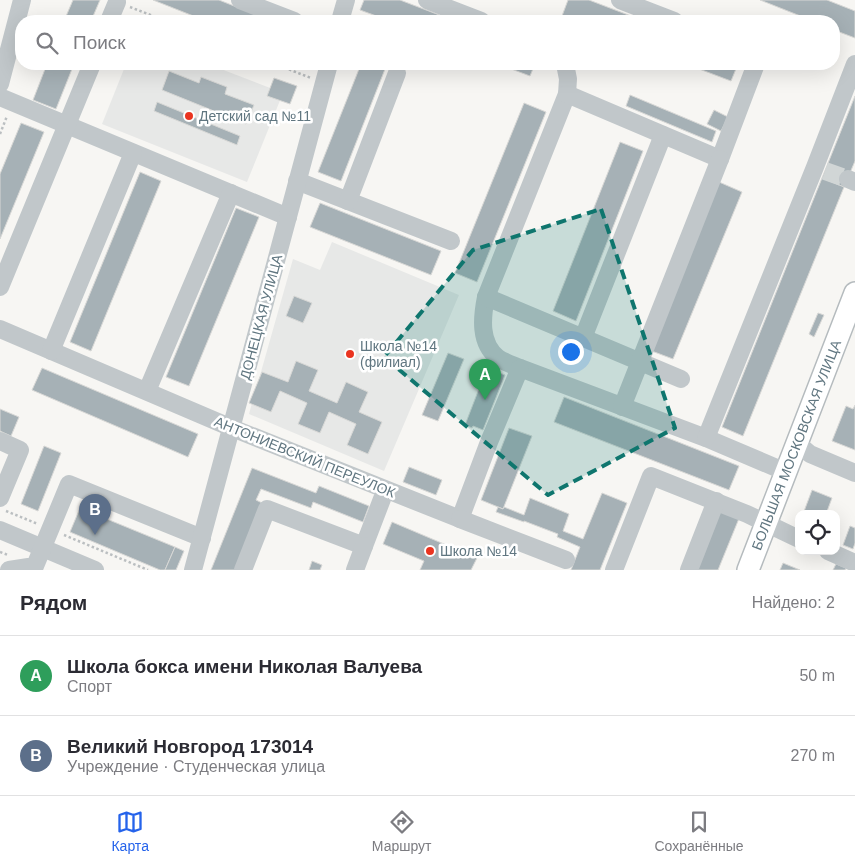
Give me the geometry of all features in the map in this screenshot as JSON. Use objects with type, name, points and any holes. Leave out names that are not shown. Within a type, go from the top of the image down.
[{"type":"main road","name":"БОЛЬШАЯ МОСКОВСКАЯ УЛИЦА","points":[[748,570],[855,293]]},
{"type":"street","points":[[18,15],[22,0]]},
{"type":"street","points":[[240,0],[279,15]]},
{"type":"street","points":[[342,15],[346,0]]},
{"type":"street","points":[[426,0],[465,15]]},
{"type":"street","points":[[620,0],[659,15]]},
{"type":"street","points":[[112,15],[117,2]]},
{"type":"street","points":[[0,84],[15,27]]},
{"type":"street","points":[[706,438],[820,169],[855,64]]},
{"type":"street","points":[[0,287],[90,70]]},
{"type":"street","name":"ДОНЕЦКАЯ УЛИЦА","points":[[193,570],[327,70]]},
{"type":"street","points":[[566,70],[567,94],[486,297],[482,325],[489,347],[499,359],[520,368],[706,438],[786,472]]},
{"type":"street","points":[[622,407],[754,70]]},
{"type":"street","points":[[348,200],[397,73]]},
{"type":"street","points":[[567,94],[720,159]]},
{"type":"street","points":[[0,97],[288,218]]},
{"type":"street","points":[[583,338],[663,135]]},
{"type":"street","points":[[51,351],[133,153]]},
{"type":"street","points":[[298,181],[451,241]]},
{"type":"street","points":[[147,391],[231,194]]},
{"type":"street","points":[[486,297],[681,379]]},
{"type":"street","name":"АНТОНИЕВСКИЙ ПЕРЕУЛОК","points":[[0,330],[232,428],[566,560]]},
{"type":"street","points":[[460,519],[520,368]]},
{"type":"street","points":[[0,441],[20,450],[0,498]]},
{"type":"street","points":[[797,443],[810,454],[855,473]]},
{"type":"street","points":[[614,570],[651,476],[746,514],[795,537]]},
{"type":"street","points":[[9,570],[35,566],[69,484],[202,538]]},
{"type":"street","points":[[355,570],[382,498]]},
{"type":"street","points":[[688,570],[716,502]]},
{"type":"street","points":[[248,569],[268,509],[364,546]]},
{"type":"street","points":[[0,530],[95,570]]},
{"type":"street","points":[[837,555],[855,563]]},
{"type":"path","points":[[117,2],[151,15]]},
{"type":"path","points":[[290,70],[324,83]]},
{"type":"path","points":[[0,508],[148,570]]},
{"type":"highlighted area","points":[[601,209],[675,428],[548,495],[384,357],[473,250]]},
{"type":"shaded area","name":"Детский сад №11","points":[[124,70],[224,70],[283,93],[247,182],[102,124]]},
{"type":"shaded area","name":"Школа №14 (филиал)","points":[[332,242],[459,295],[384,471],[249,414],[293,259],[320,270]]},
{"type":"building","points":[[73,0],[100,0],[94,15],[67,15]]},
{"type":"building","points":[[153,0],[219,0],[257,15],[191,15]]},
{"type":"building","points":[[364,0],[400,0],[439,15],[374,15],[360,10]]},
{"type":"building","points":[[568,0],[589,0],[628,15],[562,15]]},
{"type":"building","points":[[760,0],[827,0],[855,11],[855,38],[840,32],[840,15],[798,15]]},
{"type":"building","points":[[45,70],[72,70],[56,109],[33,100]]},
{"type":"building","points":[[359,70],[385,70],[341,181],[318,172]]},
{"type":"building","points":[[514,70],[532,70],[530,76]]},
{"type":"building","points":[[702,70],[736,70],[731,81]]},
{"type":"building","points":[[169,71],[199,83],[201,77],[227,87],[225,94],[254,105],[246,124],[162,90]]},
{"type":"building","points":[[274,78],[297,86],[290,104],[267,96]]},
{"type":"building","points":[[630,95],[716,131],[712,142],[626,106]]},
{"type":"building","points":[[855,96],[855,161],[844,187],[822,178]]},
{"type":"building","points":[[157,102],[240,136],[237,145],[154,111]]},
{"type":"building","points":[[524,103],[546,112],[477,282],[455,273]]},
{"type":"building","points":[[714,110],[728,117],[721,131],[707,124]]},
{"type":"building","points":[[21,123],[44,132],[0,239],[0,174]]},
{"type":"building","points":[[620,142],[643,151],[576,321],[553,311]]},
{"type":"building","points":[[140,172],[161,181],[91,351],[70,342]]},
{"type":"building","points":[[822,178],[844,187],[743,436],[722,427]]},
{"type":"building","points":[[719,182],[742,192],[673,359],[649,350]]},
{"type":"building","points":[[320,203],[441,251],[431,275],[310,227]]},
{"type":"building","points":[[236,208],[259,217],[189,386],[166,377]]},
{"type":"building","points":[[294,296],[312,303],[303,323],[286,316]]},
{"type":"building","points":[[818,313],[824,315],[814,337],[809,334]]},
{"type":"building","points":[[448,353],[464,359],[438,421],[422,415]]},
{"type":"building","points":[[296,361],[318,370],[309,391],[337,403],[346,382],[368,392],[359,412],[382,422],[368,454],[347,445],[356,424],[329,412],[320,433],[298,424],[307,403],[280,391],[271,412],[249,403],[262,372],[288,382]]},
{"type":"building","points":[[42,368],[198,434],[188,457],[32,390]]},
{"type":"building","points":[[487,368],[505,375],[483,430],[465,425]]},
{"type":"building","points":[[564,397],[739,466],[729,490],[554,422]]},
{"type":"building","points":[[855,405],[855,450],[832,441],[846,406],[853,409]]},
{"type":"building","points":[[0,409],[19,417],[11,436],[0,431]]},
{"type":"building","points":[[509,428],[532,436],[503,509],[481,500]]},
{"type":"building","points":[[44,446],[61,453],[38,511],[21,504]]},
{"type":"building","points":[[409,467],[442,480],[436,495],[403,482]]},
{"type":"building","points":[[252,468],[316,493],[319,486],[369,506],[363,522],[313,502],[311,508],[261,489],[256,500],[264,504],[238,570],[211,570]]},
{"type":"building","points":[[812,490],[832,498],[828,510],[804,510]]},
{"type":"building","points":[[602,493],[627,503],[600,570],[571,570],[580,547],[557,537],[558,534],[496,512],[498,507],[503,509],[504,507],[524,515],[530,498],[569,514],[563,531],[583,539]]},
{"type":"building","points":[[716,507],[740,516],[718,570],[692,570]]},
{"type":"building","points":[[80,508],[175,547],[165,570],[160,570],[70,532]]},
{"type":"building","name":"Школа №14","points":[[392,522],[477,558],[471,570],[420,570],[424,561],[383,544]]},
{"type":"building","points":[[850,526],[855,528],[853,549],[843,545]]},
{"type":"building","points":[[175,547],[184,551],[176,570],[165,570]]},
{"type":"building","points":[[312,561],[322,565],[320,570],[309,570]]},
{"type":"building","points":[[783,563],[800,570],[780,570]]},
{"type":"building","points":[[836,564],[846,568],[845,570],[833,570]]},
{"type":"tunnel","points":[[825,171],[848,179]]},
{"type":"place","name":"Детский сад №11","points":[[189,116]]},
{"type":"place","name":"Школа №14 (филиал)","points":[[350,354]]},
{"type":"place","name":"Школа бокса имени Николая Валуева","points":[[485,400]]},
{"type":"place","name":"Великий Новгород 173014","points":[[95,535]]},
{"type":"place","name":"Школа №14","points":[[430,551]]}]
